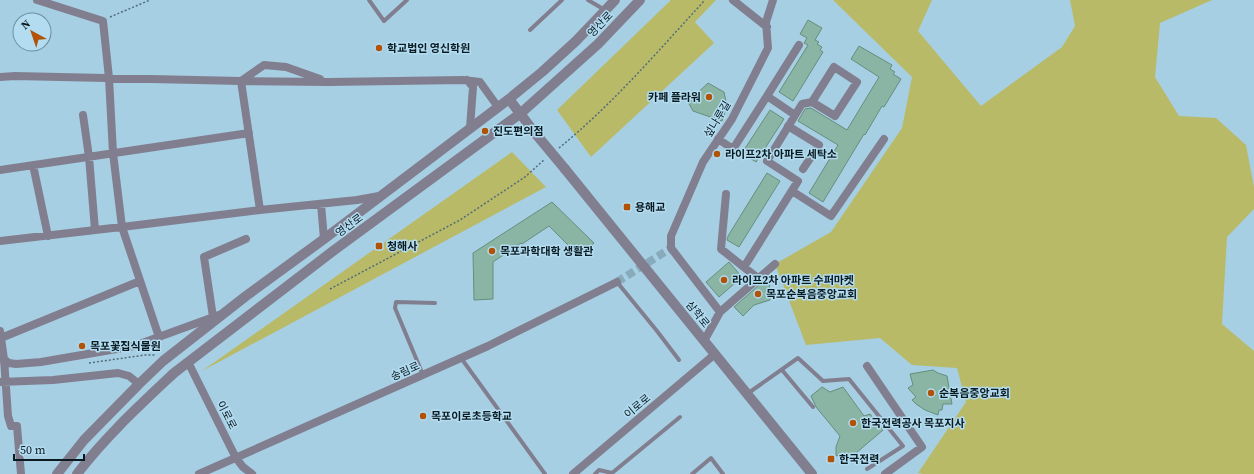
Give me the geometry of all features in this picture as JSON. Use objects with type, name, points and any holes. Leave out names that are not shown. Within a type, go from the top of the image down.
[{"type":"street","points":[[37,0],[103,21],[109,78],[113,153],[122,227],[159,337]]},
{"type":"street","name":"영산로","points":[[57,474],[84,440],[163,361],[246,296],[324,239],[542,72],[576,41],[614,0]]},
{"type":"street","name":"영산로","points":[[77,474],[94,452],[174,373],[333,251],[521,113],[598,44],[640,0]]},
{"type":"street","points":[[733,0],[766,27]]},
{"type":"street","name":"섶나루길","points":[[720,312],[671,248],[671,236],[703,162],[732,119],[768,48],[766,22],[773,0]]},
{"type":"street","points":[[718,139],[733,149],[799,45]]},
{"type":"street","points":[[241,81],[264,65],[286,67],[329,82]]},
{"type":"street","points":[[744,267],[798,181],[767,161],[788,126],[802,104],[812,102],[835,116],[857,82],[834,67],[812,102]]},
{"type":"street","points":[[0,78],[15,76],[329,82],[467,80],[480,82],[498,107]]},
{"type":"street","points":[[467,80],[473,87],[470,128]]},
{"type":"street","points":[[241,81],[260,210]]},
{"type":"street","points":[[767,96],[795,115]]},
{"type":"street","points":[[508,99],[521,113]]},
{"type":"street","name":"삼학로","points":[[521,113],[535,133],[715,354],[808,472]]},
{"type":"street","points":[[83,115],[89,157],[95,230]]},
{"type":"street","points":[[788,126],[818,145],[803,169]]},
{"type":"street","points":[[0,170],[249,133]]},
{"type":"street","points":[[792,191],[830,216],[884,139]]},
{"type":"street","points":[[33,165],[48,236]]},
{"type":"street","points":[[726,194],[721,248],[759,279]]},
{"type":"street","points":[[0,240],[48,236],[260,210],[357,200],[379,196]]},
{"type":"street","points":[[321,204],[324,239]]},
{"type":"street","points":[[213,317],[204,257],[246,239]]},
{"type":"street","points":[[704,341],[720,312],[775,264]]},
{"type":"street","points":[[20,474],[17,426],[11,426],[3,382],[1,335],[140,281]]},
{"type":"street","name":"송림로","points":[[199,474],[488,346],[617,282]]},
{"type":"street","points":[[2,359],[9,363],[16,364],[41,362],[134,346],[218,315],[246,296]]},
{"type":"street","name":"이로로","points":[[572,474],[715,354]]},
{"type":"street","name":"이로로","points":[[188,362],[236,458],[243,467],[252,474]]},
{"type":"street","points":[[867,366],[922,447],[885,474]]},
{"type":"street","points":[[3,382],[53,380],[118,373],[129,376],[139,384]]},
{"type":"lane","points":[[369,0],[384,21],[407,0]]},
{"type":"lane","points":[[530,30],[562,0]]},
{"type":"lane","points":[[588,0],[605,10]]},
{"type":"lane","points":[[617,282],[679,360]]},
{"type":"lane","points":[[423,375],[395,308],[396,302],[435,303]]},
{"type":"lane","points":[[461,358],[545,474]]},
{"type":"lane","points":[[747,394],[798,358],[823,380],[849,379],[903,446],[867,470]]},
{"type":"lane","points":[[782,370],[813,407]]},
{"type":"lane","points":[[595,474],[599,470],[612,473],[680,417]]},
{"type":"lane","points":[[692,474],[711,458],[723,474]]},
{"type":"path","points":[[103,21],[150,0]]},
{"type":"path","points":[[559,148],[582,129],[633,79],[705,0]]},
{"type":"path","points":[[330,289],[460,220],[525,177],[548,158]]},
{"type":"shaded area","points":[[671,0],[716,0],[695,22],[714,43],[591,157],[557,110]]},
{"type":"shaded area","points":[[833,0],[932,0],[918,31],[981,106],[1062,47],[1075,26],[1070,0],[1212,0],[1160,23],[1155,77],[1179,116],[1216,118],[1246,145],[1254,187],[1254,209],[1227,237],[1222,324],[1254,351],[1254,474],[918,473],[966,402],[957,368],[912,365],[880,338],[806,345],[775,264],[831,232],[902,128],[912,77]]},
{"type":"shaded area","points":[[512,152],[546,187],[202,371]]},
{"type":"building","points":[[808,20],[822,28],[815,40],[819,42],[817,44],[822,47],[820,50],[823,52],[793,101],[779,92],[808,45],[804,43],[807,38],[800,34]]},
{"type":"building","points":[[859,46],[892,65],[890,69],[895,72],[893,74],[901,79],[884,107],[882,106],[865,135],[864,134],[823,202],[809,193],[838,145],[798,121],[805,109],[811,108],[847,130],[879,77],[851,59]]},
{"type":"building","name":"카페 플라워","points":[[708,83],[724,92],[727,106],[722,121],[693,111],[688,102]]},
{"type":"building","points":[[770,110],[784,119],[756,162],[742,153]]},
{"type":"building","points":[[767,173],[780,181],[739,247],[727,240],[728,236]]},
{"type":"building","name":"목포과학대학 생활관","points":[[552,202],[594,243],[579,256],[549,226],[493,262],[493,299],[474,300],[473,253]]},
{"type":"building","name":"라이프2차 아파트 수퍼마켓","points":[[729,262],[742,277],[719,297],[706,282]]},
{"type":"building","name":"목포순복음중앙교회","points":[[769,276],[770,300],[754,305],[743,316],[734,307]]},
{"type":"building","name":"순복음중앙교회","points":[[933,370],[947,376],[952,404],[943,404],[942,410],[939,410],[938,415],[925,410],[916,404],[912,400],[916,397],[908,388],[913,385],[910,374]]},
{"type":"building","name":"한국전력공사 목포지사","points":[[822,387],[830,392],[843,387],[864,416],[870,414],[883,430],[849,459],[843,454],[836,456],[836,447],[840,436],[816,407],[811,396]]},
{"type":"tunnel","points":[[617,282],[671,248]]},
{"type":"place","name":"학교법인 영신학원","points":[[379,48]]},
{"type":"place","name":"카페 플라워","points":[[709,97]]},
{"type":"place","name":"진도편의점","points":[[485,131]]},
{"type":"place","name":"라이프2차 아파트 세탁소","points":[[717,154]]},
{"type":"place","name":"용해교","points":[[627,207]]},
{"type":"place","name":"청해사","points":[[379,246]]},
{"type":"place","name":"목포과학대학 생활관","points":[[492,251]]},
{"type":"place","name":"라이프2차 아파트 수퍼마켓","points":[[724,280]]},
{"type":"place","name":"목포순복음중앙교회","points":[[758,294]]},
{"type":"place","name":"목포꽃집식물원","points":[[82,346]]},
{"type":"place","name":"순복음중앙교회","points":[[931,393]]},
{"type":"place","name":"목포이로초등학교","points":[[423,416]]},
{"type":"place","name":"한국전력공사 목포지사","points":[[853,423]]},
{"type":"place","name":"한국전력","points":[[831,459]]}]
